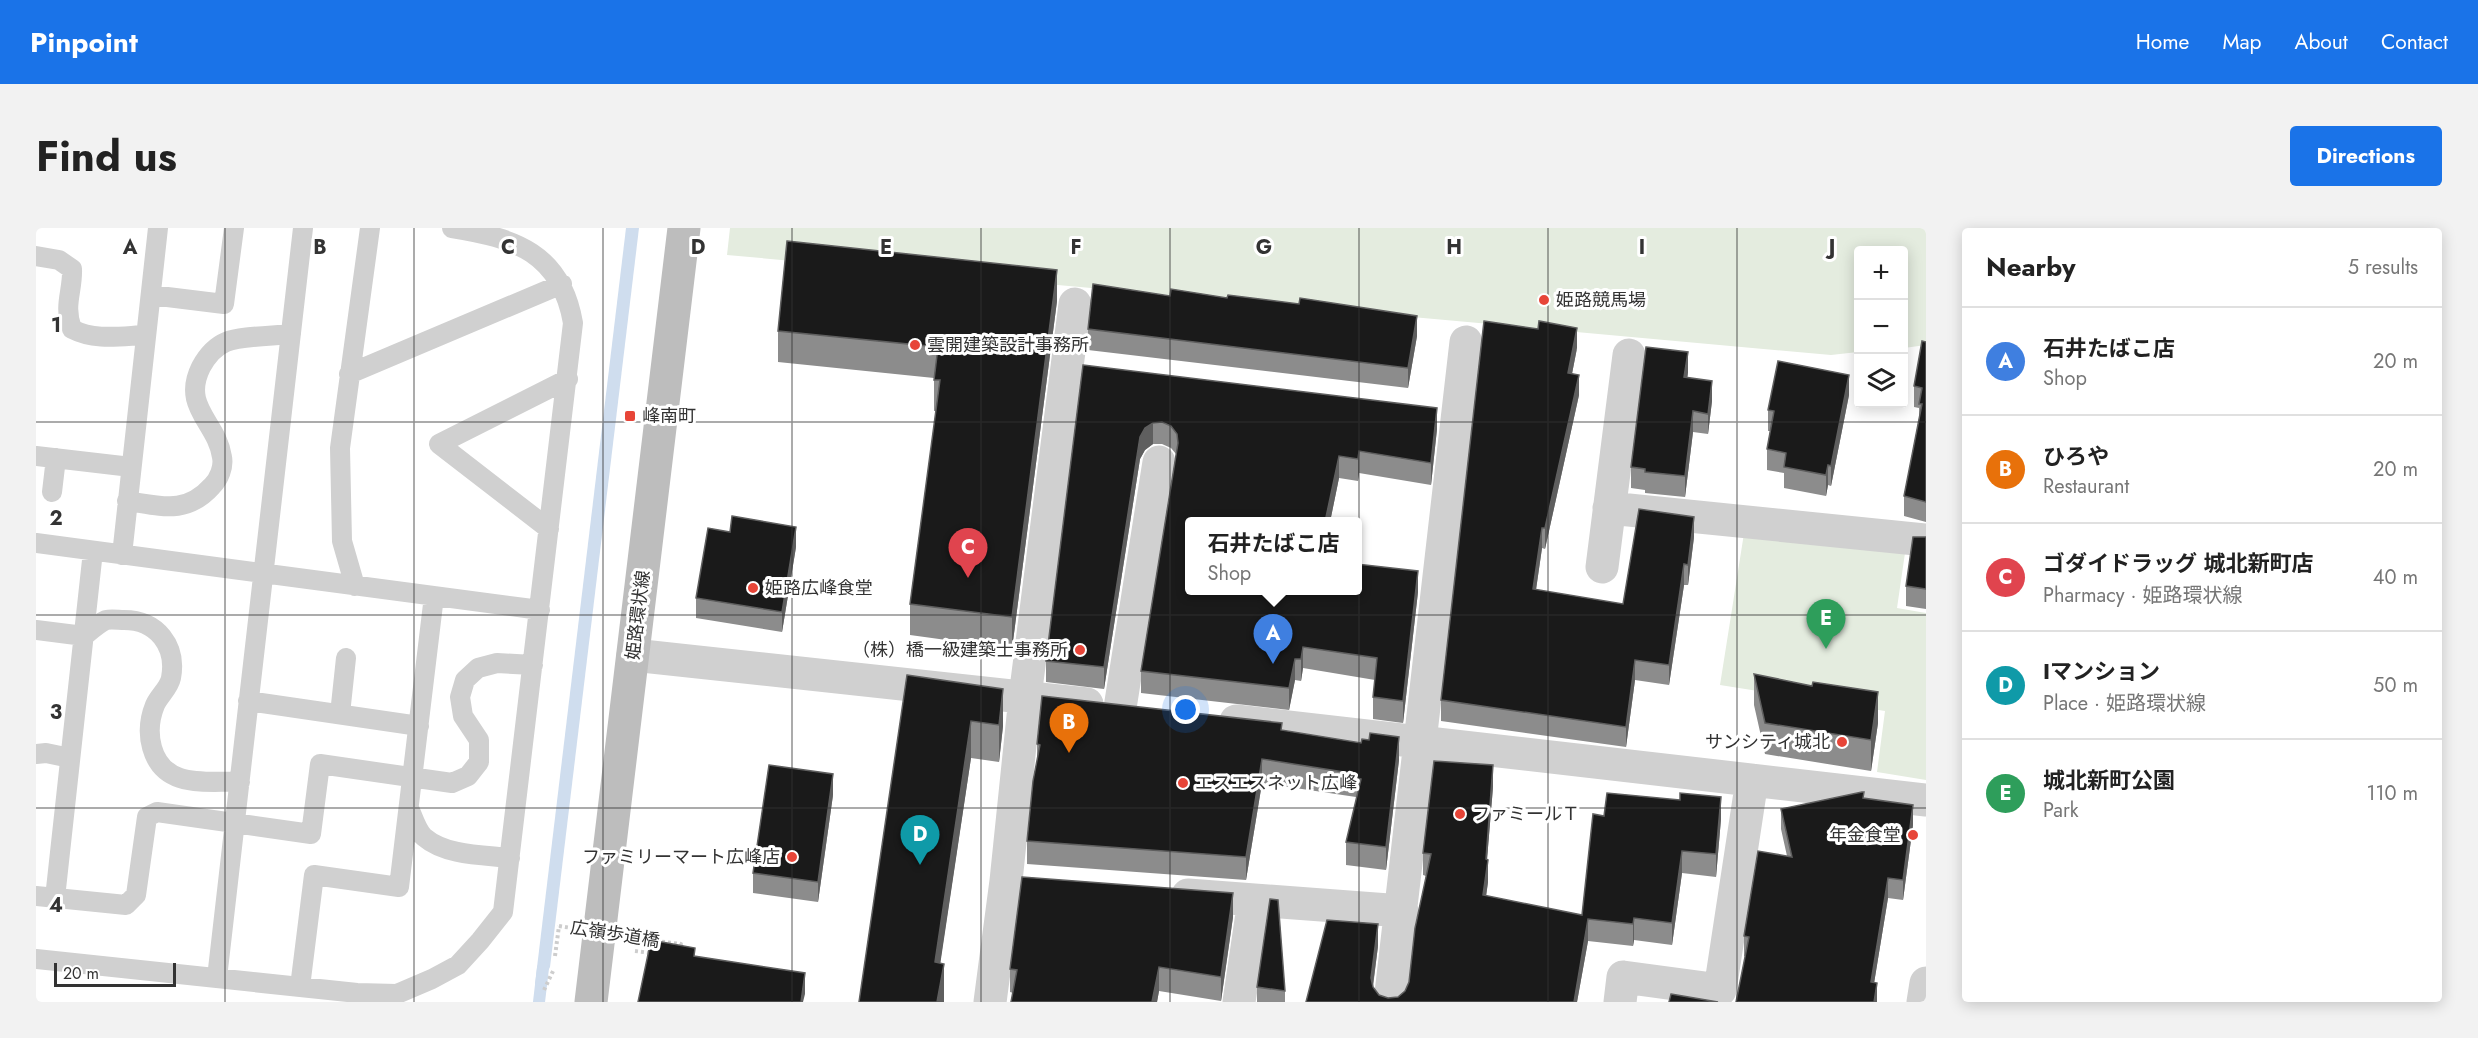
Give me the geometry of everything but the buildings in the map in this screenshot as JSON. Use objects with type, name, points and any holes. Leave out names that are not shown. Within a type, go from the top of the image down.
[{"type":"main road","name":"姫路環状線","points":[[591,1002],[684,228]]},
{"type":"street","points":[[990,1002],[1006,881],[1025,697],[1080,368],[1075,304]]},
{"type":"street","points":[[1390,1002],[1421,742],[1445,411],[1466,342]]},
{"type":"street","points":[[1602,567],[1629,355]]},
{"type":"street","points":[[1120,708],[1159,462]]},
{"type":"street","points":[[1609,508],[1926,540]]},
{"type":"street","points":[[633,655],[1155,712]]},
{"type":"street","points":[[1201,717],[1926,800]]},
{"type":"street","points":[[1620,1002],[1623,977],[1720,990],[1752,780]]},
{"type":"street","points":[[1006,881],[1041,884]]},
{"type":"street","points":[[1160,893],[1402,911]]},
{"type":"street","points":[[1239,1002],[1254,900]]},
{"type":"street","points":[[1923,1002],[1926,983]]},
{"type":"lane","points":[[122,555],[158,228]]},
{"type":"lane","points":[[151,295],[224,304],[234,228]]},
{"type":"lane","points":[[217,978],[303,228]]},
{"type":"lane","points":[[355,586],[342,541],[340,448],[370,228]]},
{"type":"lane","points":[[36,959],[300,987],[397,994],[458,965],[503,912],[573,323],[568,297],[562,284],[542,261],[512,241],[452,228]]},
{"type":"lane","points":[[36,256],[59,260],[72,268],[72,280],[67,299],[68,318],[72,329],[82,334],[101,337],[146,335]]},
{"type":"lane","points":[[349,374],[562,284]]},
{"type":"lane","points":[[127,501],[166,506],[190,505],[206,494],[219,479],[222,458],[216,440],[200,412],[195,394],[196,378],[208,353],[227,341],[291,334]]},
{"type":"lane","points":[[549,529],[439,444],[568,379]]},
{"type":"lane","points":[[36,456],[131,467]]},
{"type":"lane","points":[[52,492],[56,458]]},
{"type":"lane","points":[[36,543],[540,610]]},
{"type":"lane","points":[[93,551],[70,758],[45,897],[126,905],[132,901],[136,895],[147,817],[157,812],[235,821],[311,834],[320,764],[452,783],[468,776],[479,762],[479,740],[464,716],[459,697],[465,680],[478,668],[497,663],[533,665]]},
{"type":"lane","points":[[300,987],[314,875],[399,887],[434,596]]},
{"type":"lane","points":[[36,630],[84,636],[107,620],[133,620],[154,628],[167,643],[171,662],[171,680],[155,705],[149,729],[151,749],[164,768],[180,778],[240,782]]},
{"type":"lane","points":[[340,714],[346,658]]},
{"type":"lane","points":[[248,701],[419,726]]},
{"type":"lane","points":[[36,754],[46,753],[70,758]]},
{"type":"lane","points":[[409,808],[423,836],[439,846],[468,853],[510,858]]},
{"type":"path","name":"広嶺歩道橋","points":[[544,990],[554,972],[559,926],[681,944],[680,951]]},
{"type":"path","name":"広嶺歩道橋","points":[[635,951],[657,954]]},
{"type":"shaded area","name":"姫路競馬場","points":[[730,228],[1926,228],[1926,345],[1908,347],[1908,246],[1854,246],[1854,352],[1831,355],[727,255]]},
{"type":"shaded area","points":[[1745,527],[1905,553],[1897,608],[1926,613],[1926,780],[1877,772],[1885,711],[1720,685]]},
{"type":"water","points":[[626,228],[639,228],[550,967],[541,984],[535,984]]},
{"type":"waterway","points":[[539,1002],[543,968]]},
{"type":"place","name":"姫路競馬場","points":[[1544,300]]},
{"type":"place","name":"雲開建築設計事務所","points":[[915,345]]},
{"type":"place","name":"峰南町","points":[[630,416]]},
{"type":"place","name":"ゴダイドラッグ 城北新町店","points":[[968,578]]},
{"type":"place","name":"姫路広峰食堂","points":[[753,588]]},
{"type":"place","name":"城北新町公園","points":[[1826,649]]},
{"type":"place","name":"（株）橋一級建築士事務所","points":[[1080,650]]},
{"type":"place","name":"石井たばこ店","points":[[1273,664]]},
{"type":"place","name":"サンシティ城北","points":[[1842,742]]},
{"type":"place","name":"ひろや","points":[[1069,753]]},
{"type":"place","name":"エスエスネット広峰","points":[[1183,783]]},
{"type":"place","name":"ファミールＴ","points":[[1460,814]]},
{"type":"place","name":"年金食堂","points":[[1913,835]]},
{"type":"place","name":"ファミリーマート広峰店","points":[[792,857]]},
{"type":"place","name":"Iマンション","points":[[920,865]]}]
